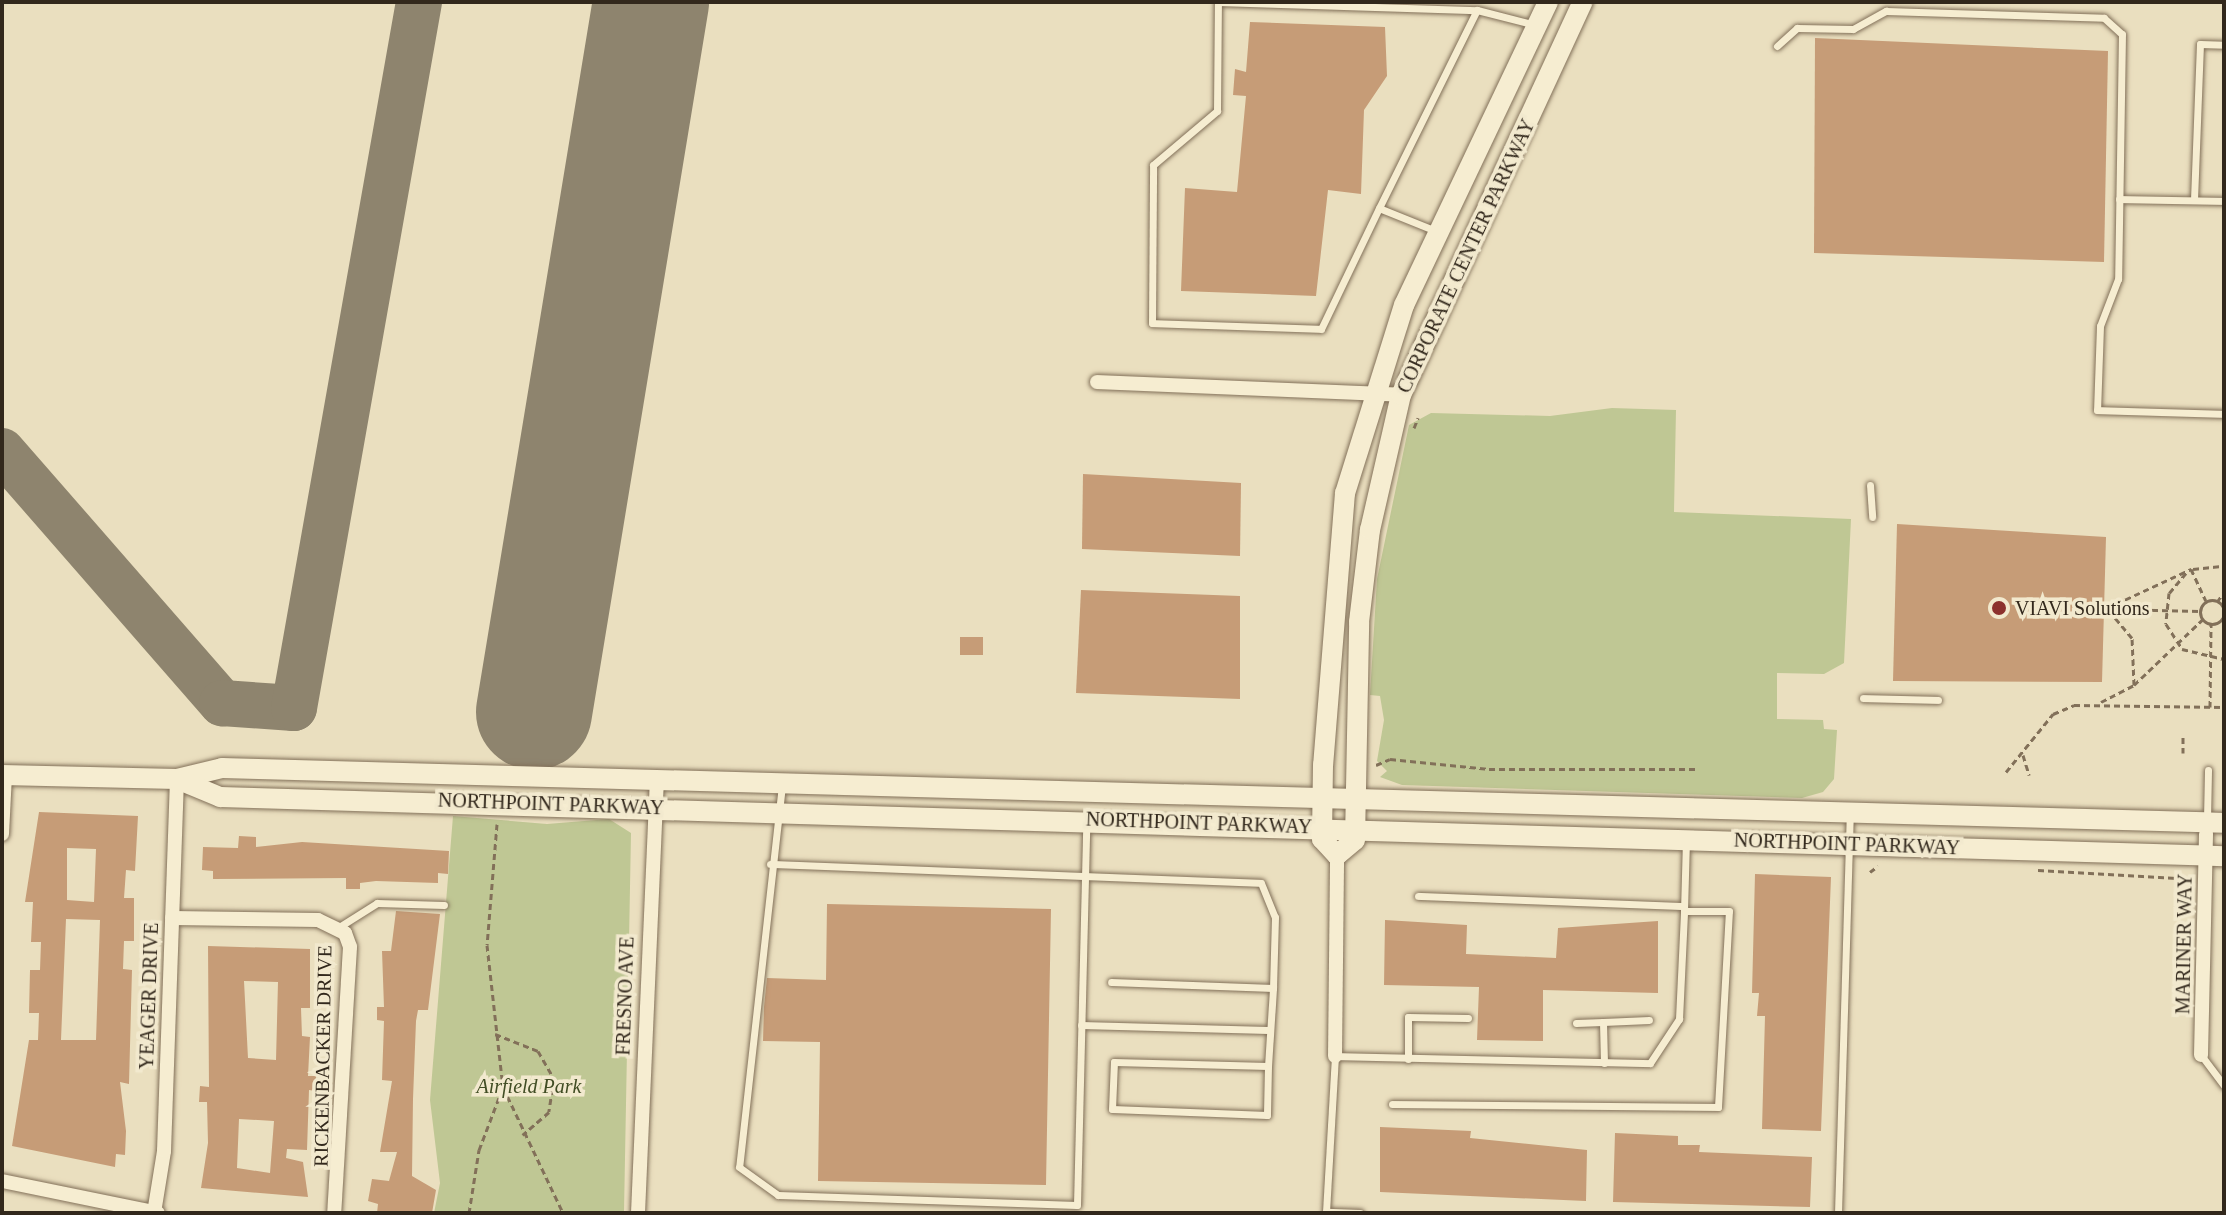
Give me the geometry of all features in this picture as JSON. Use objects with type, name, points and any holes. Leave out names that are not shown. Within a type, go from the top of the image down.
[{"type":"street","name":"CORPORATE CENTER PARKWAY","points":[[1337,855],[1322,827],[1322,796],[1333,579],[1345,493],[1372,394],[1439,232],[1548,2]]},
{"type":"street","name":"CORPORATE CENTER PARKWAY","points":[[1355,828],[1359,622],[1370,530],[1401,395],[1583,2]]},
{"type":"street","points":[[1097,382],[1401,395]]},
{"type":"street","name":"NORTHPOINT PARKWAY","points":[[4,775],[177,779],[222,768],[1356,796],[2212,827]]},
{"type":"street","points":[[2,834],[4,775]]},
{"type":"street","name":"NORTHPOINT PARKWAY","points":[[177,779],[220,797],[652,807],[2215,855]]},
{"type":"street","name":"YEAGER DRIVE","points":[[155,1213],[164,1151],[177,779]]},
{"type":"street","name":"FRESNO AVE","points":[[638,1213],[652,807],[657,780]]},
{"type":"street","name":"MARINER WAY","points":[[2201,1055],[2215,855],[2212,827]]},
{"type":"street","points":[[1335,1056],[1337,855],[1355,840],[1355,828]]},
{"type":"street","name":"RICKENBACKER DRIVE","points":[[172,918],[318,920],[339,927],[350,947],[334,1213]]},
{"type":"street","points":[[2,1181],[155,1213]]},
{"type":"lane","points":[[1477,10],[1321,329],[1152,323],[1153,165],[1217,111],[1218,2],[1477,10],[1538,26]]},
{"type":"lane","points":[[1777,46],[1790,30],[1853,29],[1886,11],[2104,18],[2122,34],[2118,279],[2100,326],[2097,410],[2224,414]]},
{"type":"lane","points":[[2194,200],[2200,44],[2224,45]]},
{"type":"lane","points":[[2119,199],[2224,201]]},
{"type":"lane","points":[[1379,208],[1439,232]]},
{"type":"lane","points":[[1870,485],[1872,517]]},
{"type":"lane","points":[[1863,698],[1938,700]]},
{"type":"lane","points":[[2208,770],[2212,827]]},
{"type":"lane","points":[[782,783],[782,811],[770,864],[739,1167],[778,1195],[1077,1205],[1086,820]]},
{"type":"lane","points":[[1838,1213],[1850,812]]},
{"type":"lane","points":[[1360,1213],[1326,1212],[1335,1056],[1650,1063],[1679,1019],[1686,839]]},
{"type":"lane","points":[[770,864],[1261,883],[1275,917],[1268,1030],[1268,1066],[1267,1115],[1112,1109],[1114,1062],[1268,1066]]},
{"type":"lane","points":[[1392,1104],[1718,1107],[1729,911],[1418,896]]},
{"type":"lane","points":[[339,927],[377,903],[444,905]]},
{"type":"lane","points":[[1111,982],[1273,988]]},
{"type":"lane","points":[[1408,1059],[1408,1017],[1468,1018]]},
{"type":"lane","points":[[1576,1023],[1649,1020]]},
{"type":"lane","points":[[1603,1022],[1604,1063]]},
{"type":"lane","points":[[1081,1025],[1268,1030]]},
{"type":"lane","points":[[2201,1055],[2224,1085]]},
{"type":"path","points":[[1413,432],[1418,418]]},
{"type":"path","points":[[2107,608],[2191,569],[2224,566]]},
{"type":"path","points":[[2191,569],[2206,601]]},
{"type":"path","points":[[2191,569],[2169,593],[2165,610],[2177,643],[2211,660],[2224,659]]},
{"type":"path","points":[[2217,602],[2224,592]]},
{"type":"path","points":[[2200,611],[2203,619],[2211,623],[2219,620],[2224,611],[2217,602],[2206,601]]},
{"type":"path","points":[[2200,611],[2206,601]]},
{"type":"path","points":[[2107,608],[2200,611]]},
{"type":"path","points":[[2107,608],[2132,638],[2134,685]]},
{"type":"path","points":[[2006,772],[2023,755],[2053,714],[2099,703],[2134,685],[2203,619]]},
{"type":"path","points":[[2219,620],[2224,625]]},
{"type":"path","points":[[2210,707],[2211,623]]},
{"type":"path","points":[[2099,703],[2224,707]]},
{"type":"path","points":[[2183,735],[2183,753]]},
{"type":"path","points":[[2023,755],[2029,775]]},
{"type":"path","points":[[1376,765],[1390,759],[1489,769],[1698,769]]},
{"type":"path","points":[[498,817],[487,945],[503,1087],[523,1136],[563,1213]]},
{"type":"path","points":[[1870,872],[1893,866]]},
{"type":"path","points":[[2034,870],[2177,878]]},
{"type":"path","points":[[495,1034],[538,1051],[554,1079],[549,1112],[523,1136]]},
{"type":"path","points":[[469,1213],[476,1159],[503,1087]]},
{"type":"green space","points":[[1612,408],[1676,410],[1674,512],[1851,519],[1844,663],[1824,674],[1777,673],[1777,719],[1823,720],[1824,729],[1837,730],[1834,779],[1823,792],[1802,798],[1402,785],[1380,777],[1387,771],[1377,761],[1384,720],[1380,696],[1370,695],[1377,579],[1409,425],[1431,413],[1550,416]]},
{"type":"green space","name":"Airfield Park","points":[[453,816],[547,824],[609,819],[631,833],[624,1213],[434,1213],[440,1183],[430,1100]]},
{"type":"building","points":[[1250,22],[1385,27],[1387,76],[1364,110],[1361,194],[1328,190],[1316,296],[1181,291],[1185,188],[1237,192],[1246,96],[1233,95],[1235,69],[1246,72]]},
{"type":"building","points":[[1815,38],[2108,51],[2104,262],[1814,253]]},
{"type":"building","points":[[1083,474],[1241,483],[1240,556],[1082,549]]},
{"type":"building","name":"VIAVI Solutions","points":[[1897,524],[2106,537],[2102,682],[1893,681]]},
{"type":"building","points":[[1081,590],[1240,596],[1240,699],[1076,693]]},
{"type":"building","points":[[960,637],[983,637],[983,655],[960,655]]},
{"type":"building","points":[[39,812],[138,816],[135,871],[126,870],[124,898],[134,898],[134,941],[124,941],[123,969],[132,970],[129,1084],[120,1082],[126,1131],[125,1155],[116,1154],[115,1167],[12,1146],[29,1040],[38,1040],[39,1013],[29,1013],[30,970],[40,970],[41,942],[31,942],[33,902],[25,902]],"holes":[[[67,848],[96,849],[94,902],[67,900]],[[66,919],[100,920],[96,1040],[61,1040]]]},
{"type":"building","points":[[239,836],[256,837],[256,847],[302,842],[449,851],[448,874],[438,873],[438,883],[376,881],[360,883],[360,889],[346,889],[346,878],[213,879],[213,871],[202,870],[203,847],[238,848]]},
{"type":"building","points":[[1755,874],[1831,877],[1821,1131],[1762,1129],[1765,1016],[1757,1016],[1759,993],[1752,993]]},
{"type":"building","points":[[827,904],[1051,909],[1046,1185],[818,1181],[820,1042],[763,1041],[764,1007],[767,978],[826,980]]},
{"type":"building","points":[[396,911],[440,914],[428,1010],[418,1010],[416,1021],[413,1099],[412,1176],[436,1190],[432,1213],[377,1213],[378,1204],[368,1201],[372,1179],[389,1181],[397,1152],[380,1152],[392,1081],[382,1080],[384,1021],[377,1020],[377,1007],[384,1007],[382,951],[391,951]]},
{"type":"building","points":[[1385,920],[1467,925],[1466,954],[1556,958],[1558,928],[1658,921],[1658,993],[1543,990],[1543,1041],[1477,1040],[1479,987],[1384,985]]},
{"type":"building","points":[[208,946],[310,949],[310,1008],[301,1008],[302,1036],[310,1037],[308,1076],[316,1076],[316,1091],[309,1090],[307,1150],[287,1149],[286,1158],[303,1162],[308,1197],[201,1188],[208,1143],[207,1102],[199,1102],[200,1086],[209,1087]],"holes":[[[244,981],[278,982],[276,1060],[248,1058]],[[239,1119],[274,1121],[270,1173],[237,1168]]]},
{"type":"building","points":[[1380,1127],[1471,1131],[1470,1138],[1587,1150],[1586,1201],[1380,1192]]},
{"type":"building","points":[[1615,1133],[1678,1136],[1678,1145],[1700,1145],[1699,1152],[1812,1157],[1810,1207],[1613,1202]]},
{"type":"taxiway","points":[[2,451],[222,703],[294,708],[419,2]]},
{"type":"runway","points":[[534,712],[651,2]]},
{"type":"place","name":"VIAVI Solutions","points":[[1999,608]]}]
